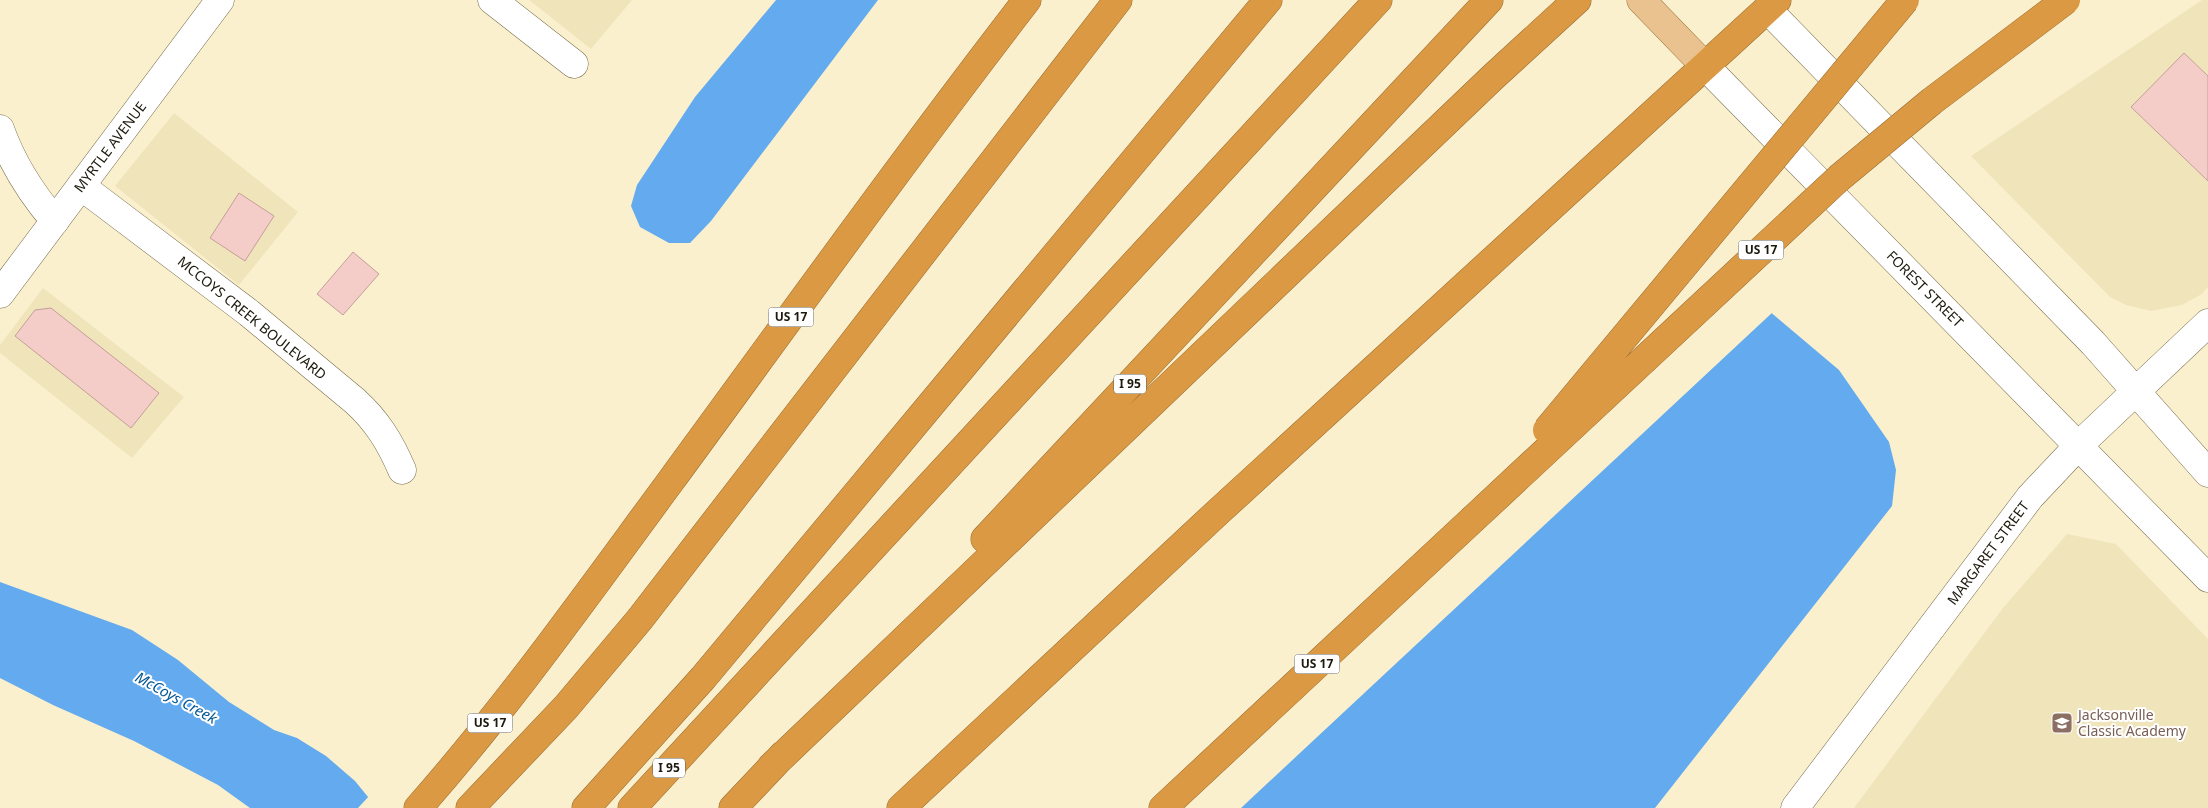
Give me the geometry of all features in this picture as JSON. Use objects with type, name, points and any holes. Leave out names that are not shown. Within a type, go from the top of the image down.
[{"type":"highway","name":"US 17","points":[[418,808],[504,706],[859,224],[1027,0]]},
{"type":"highway","points":[[470,808],[566,707],[603,664],[1118,0]]},
{"type":"highway","points":[[586,808],[676,709],[1268,0]]},
{"type":"highway","name":"I 95","points":[[632,808],[1378,0]]},
{"type":"highway","name":"I 95","points":[[733,808],[1489,0]]},
{"type":"highway","points":[[1472,520],[1905,0]]},
{"type":"highway","name":"US 17","points":[[1162,808],[1839,178],[1932,101],[2066,0]]},
{"type":"highway","points":[[901,808],[1704,65],[1767,3]]},
{"type":"highway","points":[[772,767],[1492,77],[1573,4]]},
{"type":"main road","name":"FOREST STREET","points":[[1641,0],[1704,65]]},
{"type":"street","name":"MYRTLE AVENUE","points":[[0,294],[220,0]]},
{"type":"street","points":[[492,0],[574,64]]},
{"type":"street","points":[[1767,3],[2093,342],[2208,473]]},
{"type":"street","name":"FOREST STREET","points":[[1704,65],[2208,578]]},
{"type":"street","points":[[0,129],[23,180],[55,220]]},
{"type":"street","name":"MCCOYS CREEK BOULEVARD","points":[[80,186],[230,298],[355,401],[367,412],[387,438],[402,470]]},
{"type":"street","name":"MARGARET STREET","points":[[1794,808],[2030,497],[2079,445],[2208,323]]},
{"type":"shaded area","points":[[529,0],[632,0],[591,49]]},
{"type":"shaded area","points":[[2202,0],[2208,0],[2208,287],[2202,294],[2182,305],[2151,311],[2126,305],[2110,297],[1971,156]]},
{"type":"shaded area","points":[[174,113],[298,212],[239,285],[115,186]]},
{"type":"shaded area","points":[[43,288],[184,397],[132,458],[0,353],[0,345]]},
{"type":"shaded area","name":"Jacksonville Classic Academy","points":[[2067,534],[2116,544],[2208,639],[2208,808],[1854,808],[2003,608]]},
{"type":"water","points":[[776,0],[878,0],[711,221],[690,243],[669,243],[640,227],[631,206],[637,185],[695,97]]},
{"type":"water","points":[[1768,310],[1839,370],[1889,442],[1896,470],[1892,506],[1655,808],[1209,808]]},
{"type":"water","name":"McCoys Creek","points":[[0,582],[132,630],[178,660],[229,702],[274,730],[297,738],[326,756],[355,781],[377,808],[250,808],[218,785],[134,741],[53,705],[0,678]]},
{"type":"pier","points":[[1735,298],[1769,307],[1774,311],[1241,808],[1205,808],[1190,793],[1697,300]]},
{"type":"pier","points":[[370,795],[380,808],[358,808]]},
{"type":"building","points":[[2184,53],[2208,76],[2208,181],[2131,107]]},
{"type":"building","points":[[239,193],[274,216],[245,261],[210,238]]},
{"type":"building","points":[[353,252],[379,274],[343,315],[317,294]]},
{"type":"building","points":[[51,308],[159,393],[131,428],[15,336],[35,310]]},
{"type":"place","name":"Jacksonville Classic Academy","points":[[2062,723]]}]
